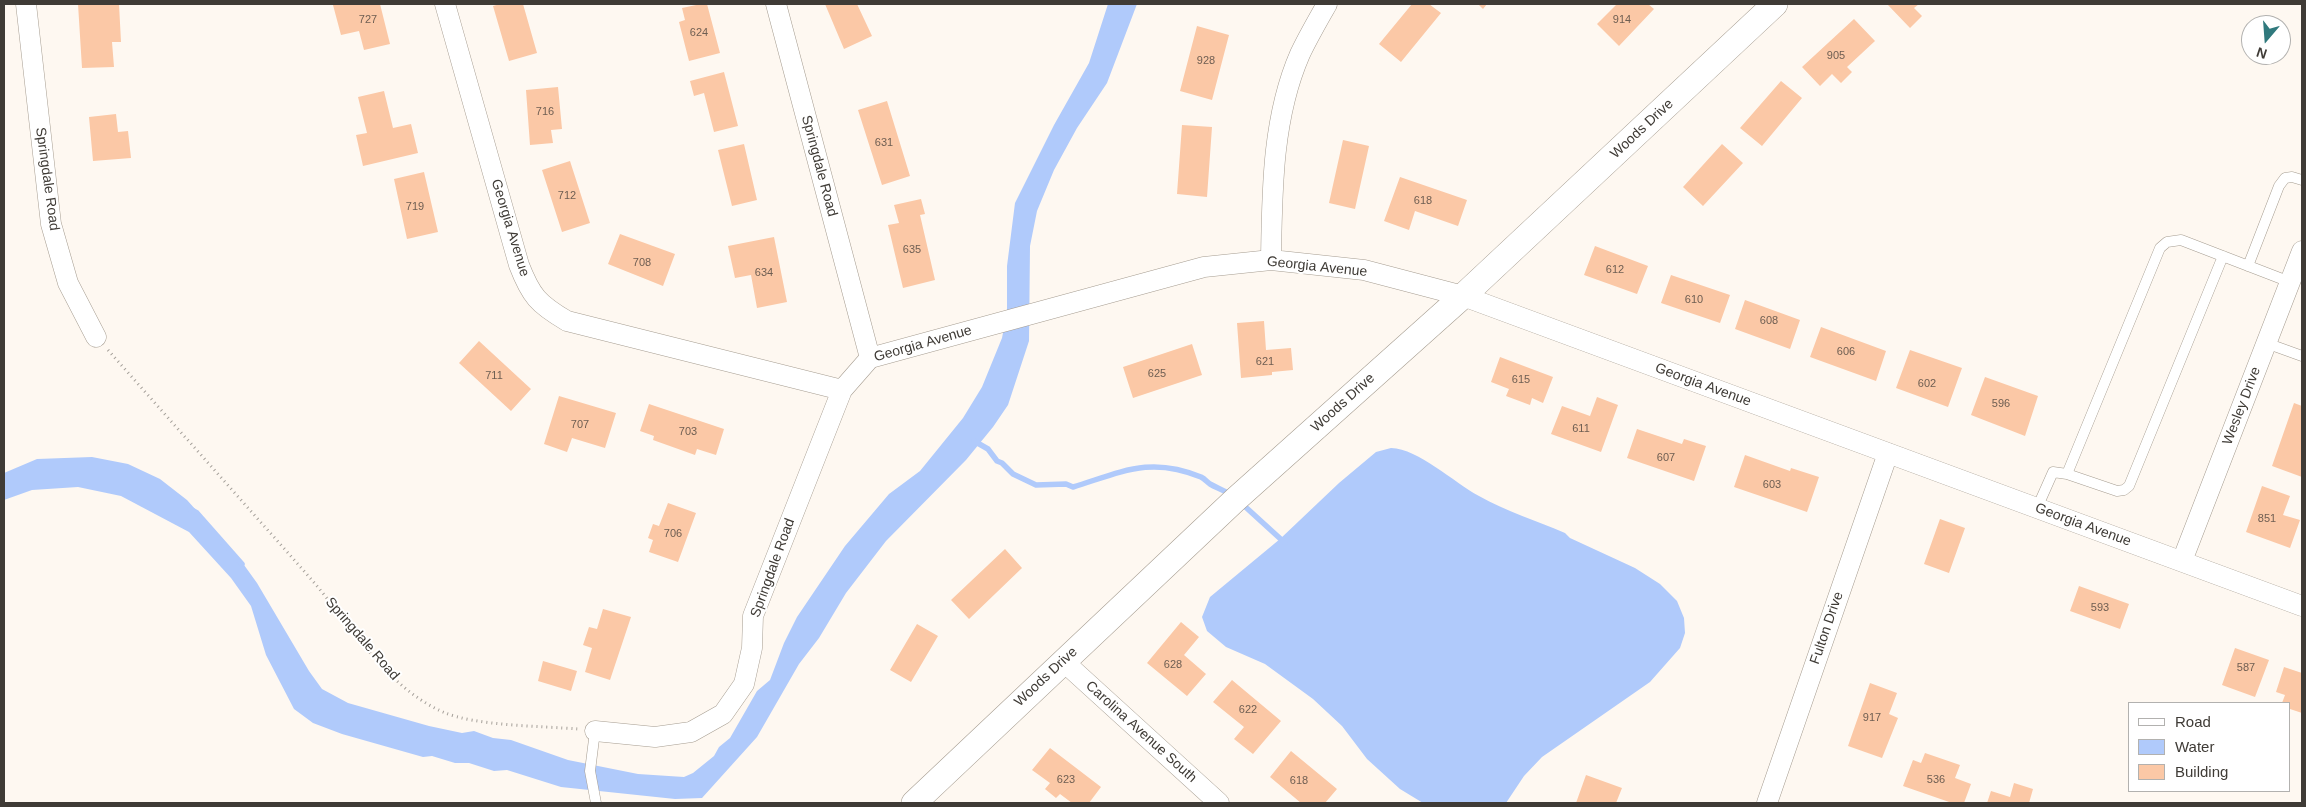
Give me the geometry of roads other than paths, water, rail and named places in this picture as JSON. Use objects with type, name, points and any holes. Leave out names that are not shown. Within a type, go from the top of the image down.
[{"type":"street","name":"Springdale Road","points":[[26,4],[50,224],[68,283],[96,337]]},
{"type":"street","name":"Georgia Avenue","points":[[445,4],[528,288],[545,308],[567,321],[842,390],[870,358],[1204,267],[1271,260],[1364,270],[1463,296],[2302,606]]},
{"type":"street","name":"Springdale Road","points":[[776,4],[870,358]]},
{"type":"street","points":[[1271,260],[1272,185],[1282,111],[1300,55],[1327,4]]},
{"type":"street","name":"Woods Drive","points":[[914,803],[1236,499],[1463,296],[1775,4]]},
{"type":"street","name":"Wesley Drive","points":[[2182,561],[2302,251]]},
{"type":"street","name":"Springdale Road","points":[[595,731],[655,737],[691,732],[723,714],[732,702],[744,684],[752,648],[753,616],[842,390]]},
{"type":"street","name":"Fulton Drive","points":[[1767,803],[1888,453]]},
{"type":"street","name":"Carolina Avenue South","points":[[1063,661],[1219,803]]},
{"type":"lane","points":[[2248,266],[2279,186],[2286,178],[2292,177],[2302,180]]},
{"type":"lane","points":[[2067,474],[2160,248],[2167,242],[2181,240],[2290,282]]},
{"type":"lane","points":[[2037,508],[2053,472],[2067,474],[2117,491],[2124,490],[2129,486],[2223,256]]},
{"type":"lane","points":[[2266,343],[2302,356]]},
{"type":"lane","points":[[595,731],[594,752],[590,771],[596,803]]},
{"type":"water","points":[[1108,4],[1137,4],[1107,83],[1077,128],[1054,170],[1037,211],[1030,246],[1029,341],[1008,405],[966,460],[886,541],[846,593],[819,638],[799,664],[757,737],[702,798],[675,799],[561,787],[507,770],[494,771],[469,763],[455,763],[432,756],[423,757],[342,734],[313,723],[294,709],[266,655],[251,606],[231,578],[189,532],[121,496],[78,487],[32,490],[4,500],[4,473],[37,459],[92,457],[128,464],[160,479],[187,500],[239,558],[257,583],[309,671],[322,689],[348,703],[429,726],[462,733],[474,731],[493,738],[511,740],[568,760],[638,774],[684,777],[693,773],[714,756],[719,747],[730,738],[757,691],[770,680],[784,643],[797,617],[845,546],[889,494],[920,471],[963,418],[982,387],[1002,338],[1007,312],[1007,266],[1015,203],[1054,125],[1089,63]]},
{"type":"water","points":[[1391,448],[1413,454],[1489,501],[1565,533],[1570,538],[1635,568],[1660,584],[1677,601],[1684,618],[1685,633],[1680,648],[1650,682],[1542,757],[1524,776],[1506,803],[1423,803],[1400,789],[1367,759],[1342,726],[1313,699],[1265,664],[1226,647],[1207,631],[1202,617],[1210,597],[1280,539],[1339,483],[1376,452]]},
{"type":"waterway","points":[[974,441],[988,449],[997,461],[1002,463],[1013,474],[1036,485],[1066,484],[1073,487],[1136,468],[1151,467],[1183,471],[1201,477],[1231,495]]},
{"type":"waterway","points":[[1240,502],[1285,543]]},
{"type":"waterway","points":[[190,509],[197,513],[242,564]]}]
